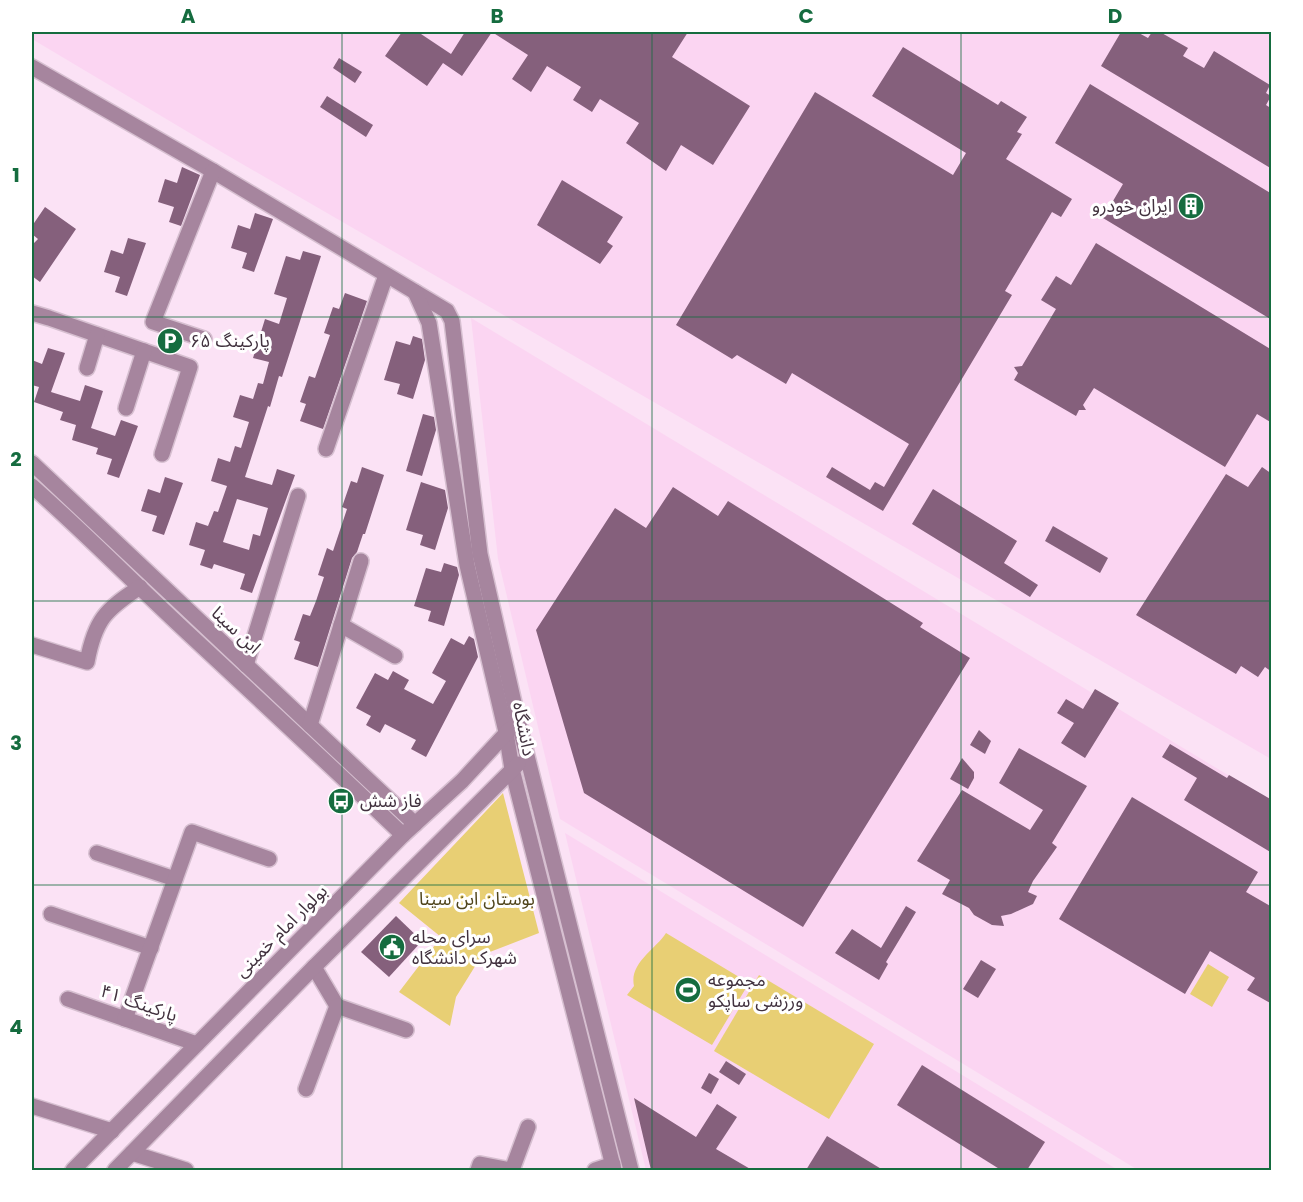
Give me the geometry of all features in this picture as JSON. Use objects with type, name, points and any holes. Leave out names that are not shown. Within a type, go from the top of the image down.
[{"type":"street","points":[[32,67],[213,171],[415,292]]},
{"type":"street","points":[[204,339],[153,322],[213,171]]},
{"type":"street","points":[[326,449],[386,275]]},
{"type":"street","name":"دانشگاه","points":[[415,292],[447,311],[452,321],[480,554],[518,720],[631,1170]]},
{"type":"street","name":"دانشگاه","points":[[415,292],[429,323],[467,565],[506,732],[512,769],[613,1167]]},
{"type":"street","points":[[32,314],[50,318],[190,367],[162,454]]},
{"type":"street","points":[[87,368],[97,335]]},
{"type":"street","points":[[126,408],[144,351]]},
{"type":"street","name":"ابن سینا","points":[[32,463],[415,824]]},
{"type":"street","name":"ابن سینا","points":[[32,486],[86,533],[140,587],[403,835]]},
{"type":"street","points":[[246,665],[298,496]]},
{"type":"street","points":[[310,725],[361,561]]},
{"type":"street","points":[[32,645],[87,662],[99,621],[117,602],[140,587]]},
{"type":"street","points":[[341,625],[395,656]]},
{"type":"street","name":"بولوار امام خمینی","points":[[73,1170],[403,835],[462,781],[518,720]]},
{"type":"street","points":[[115,1170],[314,967],[512,769],[528,756]]},
{"type":"street","points":[[125,1019],[192,832],[269,859]]},
{"type":"street","points":[[97,853],[176,879]]},
{"type":"street","points":[[51,914],[151,948]]},
{"type":"street","points":[[314,967],[337,1006],[406,1030]]},
{"type":"street","name":"پارکینگ ۴۱","points":[[68,999],[197,1044]]},
{"type":"street","points":[[306,1089],[337,1006]]},
{"type":"street","points":[[32,1106],[112,1131]]},
{"type":"street","points":[[478,1170],[480,1164],[512,1170],[528,1127]]},
{"type":"street","points":[[132,1154],[186,1170]]},
{"type":"street","points":[[595,1170],[613,1167]]},
{"type":"shaded area","points":[[32,32],[1271,32],[1271,759],[225,154],[32,39]]},
{"type":"shaded area","points":[[471,318],[1271,801],[1271,1170],[1138,1170],[560,819],[498,559]]},
{"type":"shaded area","points":[[565,833],[1118,1170],[646,1170]]},
{"type":"green space","name":"بوستان ابن سینا","points":[[503,793],[539,933],[482,955],[456,997],[450,1026],[399,992],[441,937],[399,903]]},
{"type":"green space","name":"مجموعه ورزشی ساپکو","points":[[666,933],[749,983],[712,1045],[627,995],[634,986],[635,970],[639,963]]},
{"type":"green space","points":[[1208,964],[1229,977],[1212,1007],[1190,994]]},
{"type":"green space","points":[[759,975],[874,1044],[829,1119],[714,1051]]},
{"type":"building","points":[[402,32],[418,32],[451,54],[465,32],[492,32],[462,76],[443,63],[427,86],[385,56]]},
{"type":"building","points":[[492,32],[688,32],[672,57],[750,106],[713,165],[681,145],[666,171],[626,143],[639,123],[600,99],[592,112],[573,100],[581,87],[547,66],[531,92],[512,79],[528,55]]},
{"type":"building","points":[[1121,32],[1137,32],[1148,38],[1152,32],[1160,32],[1188,48],[1183,56],[1204,68],[1214,51],[1270,85],[1266,93],[1271,96],[1266,105],[1272,109],[1272,169],[1101,66]]},
{"type":"building","points":[[903,47],[998,105],[1001,101],[1027,117],[1017,132],[1022,134],[1006,159],[1072,199],[1061,217],[1052,212],[1005,291],[1012,295],[883,511],[826,477],[832,467],[870,490],[875,482],[884,487],[909,444],[792,373],[786,384],[737,355],[732,359],[676,325],[815,92],[953,175],[966,153],[872,96]]},
{"type":"building","points":[[339,58],[362,72],[355,83],[333,68]]},
{"type":"building","name":"ایران خودرو","points":[[1090,84],[1272,194],[1272,320],[1103,218],[1123,184],[1055,143]]},
{"type":"building","points":[[327,96],[373,125],[366,137],[320,107]]},
{"type":"building","points":[[182,167],[200,175],[181,226],[169,222],[174,207],[158,202],[165,179],[177,183]]},
{"type":"building","points":[[562,180],[623,217],[607,242],[613,246],[600,264],[537,225]]},
{"type":"building","points":[[45,207],[76,229],[40,282],[32,276],[32,245],[38,239],[32,234],[32,226]]},
{"type":"building","points":[[255,213],[273,219],[254,272],[242,268],[247,253],[231,248],[238,225],[250,229]]},
{"type":"building","points":[[128,238],[146,243],[127,296],[115,292],[120,277],[104,272],[111,250],[123,254]]},
{"type":"building","points":[[1096,243],[1272,350],[1272,423],[1257,414],[1225,467],[1094,388],[1083,405],[1086,410],[1079,410],[1076,416],[1014,380],[1018,373],[1014,367],[1022,366],[1056,309],[1041,300],[1056,276],[1071,285]]},
{"type":"building","points":[[303,251],[321,256],[282,377],[279,376],[245,477],[272,485],[277,469],[295,475],[252,593],[240,589],[245,574],[214,564],[212,569],[200,565],[205,550],[189,545],[196,522],[208,526],[214,511],[218,512],[227,486],[211,481],[218,458],[230,462],[235,446],[241,448],[249,422],[233,417],[240,395],[253,399],[258,383],[263,384],[269,362],[253,358],[265,319],[279,324],[287,298],[274,294],[286,256],[300,260]],"holes":[[[237,499],[268,508],[260,536],[253,534],[249,550],[223,542]]]},
{"type":"building","points":[[345,293],[367,301],[323,429],[300,421],[306,404],[300,402],[309,376],[315,378],[330,335],[324,333],[333,307],[339,309]]},
{"type":"building","points":[[413,336],[422,339],[425,360],[413,399],[397,394],[400,384],[384,380],[396,341],[410,345]]},
{"type":"building","points":[[48,348],[65,353],[51,392],[80,401],[85,385],[103,391],[91,428],[115,436],[121,420],[138,426],[119,478],[107,474],[112,459],[96,454],[98,448],[72,440],[76,425],[60,420],[63,412],[34,402],[39,387],[32,385],[32,360],[42,364]]},
{"type":"building","points":[[423,414],[434,417],[436,430],[422,476],[406,471]]},
{"type":"building","points":[[362,467],[384,475],[365,534],[352,558],[318,667],[294,659],[300,642],[294,640],[303,614],[310,616],[316,601],[324,577],[318,575],[327,548],[333,551],[347,509],[342,507],[351,481],[357,483]]},
{"type":"building","points":[[1262,467],[1272,474],[1272,672],[1265,667],[1258,677],[1241,666],[1236,674],[1136,615],[1226,474],[1248,487]]},
{"type":"building","points":[[165,477],[183,483],[164,535],[152,531],[157,516],[141,511],[148,489],[160,493]]},
{"type":"building","points":[[421,482],[445,490],[448,508],[435,550],[420,545],[423,535],[406,530]]},
{"type":"building","points":[[673,487],[718,516],[728,501],[923,623],[920,627],[970,658],[803,927],[584,793],[536,630],[615,508],[646,528]]},
{"type":"building","points":[[933,489],[1017,541],[1004,563],[1038,585],[1030,597],[912,524]]},
{"type":"building","points":[[1053,526],[1108,558],[1100,573],[1045,541]]},
{"type":"building","points":[[444,563],[457,567],[459,575],[444,626],[428,621],[431,611],[414,606],[426,568],[441,572]]},
{"type":"building","points":[[469,636],[474,639],[478,657],[426,757],[411,749],[416,740],[385,724],[380,733],[366,725],[371,716],[356,708],[375,673],[388,680],[393,671],[409,680],[404,689],[433,704],[446,681],[432,673],[451,638],[464,645]]},
{"type":"building","points":[[1095,689],[1119,703],[1085,758],[1061,743],[1074,723],[1057,713],[1066,699],[1083,709]]},
{"type":"building","points":[[979,730],[991,741],[985,754],[970,745]]},
{"type":"building","points":[[1170,744],[1227,778],[1229,775],[1272,800],[1272,853],[1184,800],[1197,778],[1162,757]]},
{"type":"building","points":[[1019,748],[1087,786],[1052,843],[1057,847],[1033,881],[1028,892],[1037,896],[1033,904],[1001,916],[1004,926],[992,925],[974,915],[969,908],[942,894],[950,880],[917,861],[962,790],[1030,830],[1043,810],[999,783]]},
{"type":"building","points":[[962,758],[974,772],[974,778],[968,789],[950,779]]},
{"type":"building","points":[[1132,797],[1258,872],[1246,892],[1272,907],[1272,1004],[1247,990],[1255,978],[1210,951],[1185,994],[1059,919]]},
{"type":"building","points":[[906,906],[916,912],[886,962],[888,964],[879,980],[835,953],[852,929],[881,948]]},
{"type":"building","name":"سرای محله شهرک دانشگاه","points":[[396,916],[422,941],[389,977],[361,952]]},
{"type":"building","points":[[981,960],[996,969],[978,998],[963,989]]},
{"type":"building","points":[[726,1061],[746,1074],[739,1085],[719,1072]]},
{"type":"building","points":[[922,1065],[1045,1142],[1027,1170],[1001,1170],[897,1105]]},
{"type":"building","points":[[709,1073],[719,1079],[711,1094],[701,1088]]},
{"type":"building","points":[[634,1098],[696,1137],[717,1104],[737,1117],[716,1149],[752,1170],[651,1170]]},
{"type":"building","points":[[827,1136],[883,1170],[806,1170]]},
{"type":"place","name":"ایران خودرو","points":[[1191,206]]},
{"type":"place","name":"پارکینگ ۶۵","points":[[170,341]]},
{"type":"place","name":"فاز شش","points":[[341,801]]},
{"type":"place","name":"سرای محله شهرک دانشگاه","points":[[392,947]]},
{"type":"place","name":"مجموعه ورزشی ساپکو","points":[[688,990]]}]
